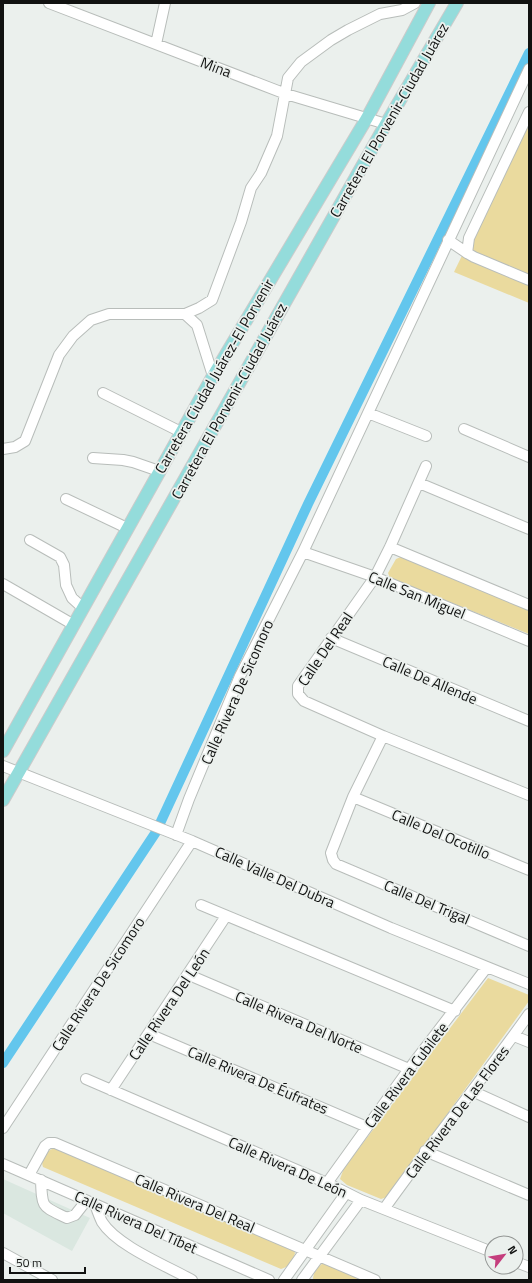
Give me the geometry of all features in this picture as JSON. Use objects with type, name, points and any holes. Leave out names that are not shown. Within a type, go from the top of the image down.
[{"type":"main road","name":"Carretera Ciudad Juárez-El Porvenir","points":[[3,751],[6,738],[74,625],[212,376],[367,118],[429,3]]},
{"type":"main road","name":"Carretera El Porvenir-Ciudad Juárez","points":[[3,800],[386,124],[457,3]]},
{"type":"street","name":"Mina","points":[[49,3],[286,94],[386,124]]},
{"type":"street","points":[[156,44],[165,3]]},
{"type":"street","points":[[3,449],[15,447],[25,441],[59,355],[73,336],[91,320],[109,314],[185,314],[212,300],[241,222],[251,188],[260,173],[277,136],[288,78],[301,62],[331,40],[380,14],[402,10],[415,3]]},
{"type":"street","name":"Calle Rivera De Sicomoro","points":[[172,833],[189,799],[240,676],[303,552],[529,69]]},
{"type":"street","points":[[467,252],[469,238],[529,112]]},
{"type":"street","points":[[448,240],[474,257],[529,280]]},
{"type":"street","points":[[185,314],[197,325],[212,376]]},
{"type":"street","points":[[103,393],[181,432]]},
{"type":"street","points":[[368,413],[426,436]]},
{"type":"street","points":[[464,429],[529,457]]},
{"type":"street","points":[[93,458],[128,461],[159,472]]},
{"type":"street","name":"Calle Del Real","points":[[426,466],[375,577],[298,686],[298,694],[304,702],[383,736],[529,795]]},
{"type":"street","points":[[419,483],[529,529]]},
{"type":"street","points":[[66,499],[127,528]]},
{"type":"street","points":[[30,540],[60,557],[64,565],[66,585],[72,598],[83,608]]},
{"type":"street","points":[[390,547],[529,605]]},
{"type":"street","name":"Calle San Miguel","points":[[303,552],[375,577],[529,640]]},
{"type":"street","points":[[3,584],[74,625]]},
{"type":"street","name":"Calle De Allende","points":[[331,638],[529,721]]},
{"type":"street","points":[[353,797],[383,736]]},
{"type":"street","name":"Calle Valle Del Dubra","points":[[3,766],[192,841],[391,928],[529,984]]},
{"type":"street","name":"Calle Del Trigal","points":[[353,797],[331,853],[336,864],[529,946]]},
{"type":"street","name":"Calle Del Ocotillo","points":[[353,797],[529,870]]},
{"type":"street","name":"Calle Rivera De Sicomoro","points":[[3,1128],[192,841]]},
{"type":"street","points":[[201,905],[454,1011]]},
{"type":"street","name":"Calle Rivera Del León","points":[[111,1090],[189,975],[226,916]]},
{"type":"street","name":"Calle Rivera Cubilete","points":[[328,1183],[367,1126],[487,967]]},
{"type":"street","name":"Calle Rivera Del Norte","points":[[189,975],[409,1069]]},
{"type":"street","name":"Calle Rivera De Las Flores","points":[[384,1209],[529,1014]]},
{"type":"street","name":"Calle Rivera De Éufrates","points":[[149,1034],[367,1126]]},
{"type":"street","points":[[514,1036],[529,1042]]},
{"type":"street","name":"Calle Rivera De León","points":[[86,1079],[328,1183],[361,1200],[484,1249]]},
{"type":"street","points":[[472,1091],[529,1117]]},
{"type":"street","name":"Calle Rivera Del Real","points":[[29,1175],[45,1146],[49,1143],[55,1143],[375,1280]]},
{"type":"street","points":[[426,1151],[529,1195]]},
{"type":"street","name":"Calle Rivera Del Tíbet","points":[[3,1164],[269,1280]]},
{"type":"street","points":[[41,1180],[42,1200],[47,1209],[67,1218],[75,1216],[90,1203],[110,1232],[119,1239],[192,1280]]},
{"type":"street","points":[[284,1280],[346,1193]]},
{"type":"street","points":[[302,1280],[361,1200]]},
{"type":"street","points":[[4,1255],[52,1280]]},
{"type":"shaded area","points":[[529,118],[529,303],[454,272]]},
{"type":"shaded area","points":[[403,556],[529,610],[529,634],[390,578],[388,573],[396,559]]},
{"type":"shaded area","points":[[488,978],[529,995],[529,1001],[387,1197],[381,1199],[347,1185],[340,1179],[344,1168]]},
{"type":"shaded area","points":[[52,1149],[57,1149],[293,1249],[295,1253],[293,1259],[288,1265],[281,1269],[43,1167],[42,1161],[44,1156]]},
{"type":"shaded area","points":[[3,1179],[90,1218],[72,1251],[3,1213]]},
{"type":"shaded area","points":[[323,1263],[364,1280],[313,1280],[316,1270]]},
{"type":"waterway","points":[[3,1063],[156,832],[308,504],[529,53]]}]
